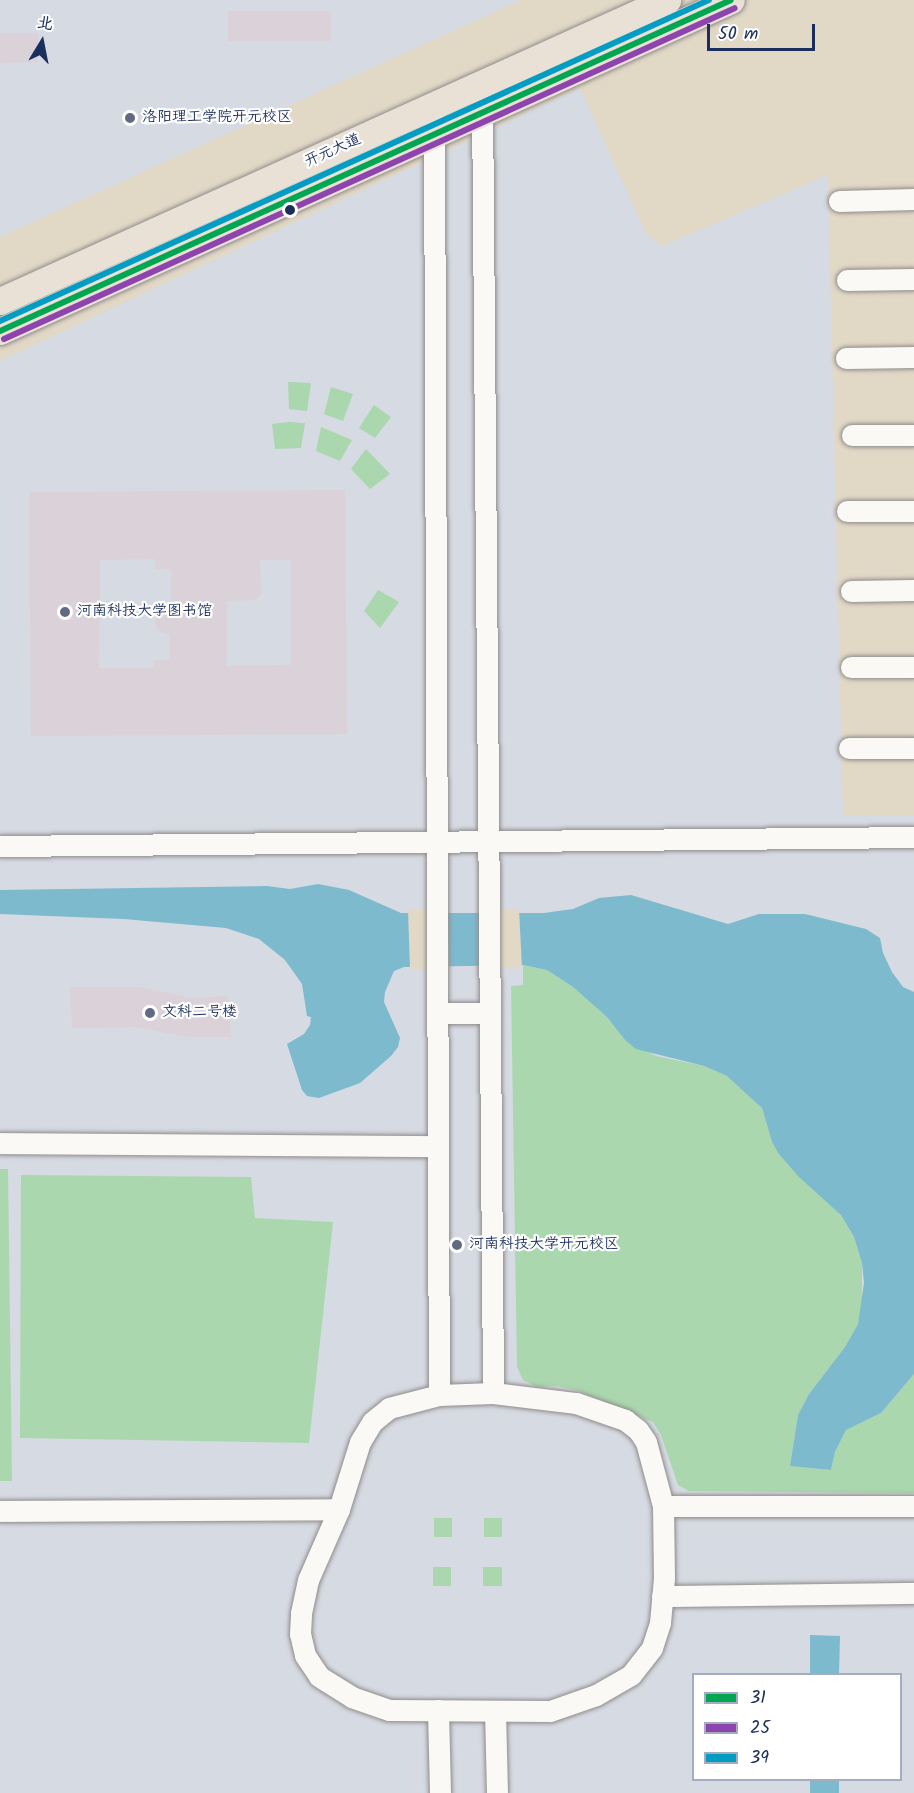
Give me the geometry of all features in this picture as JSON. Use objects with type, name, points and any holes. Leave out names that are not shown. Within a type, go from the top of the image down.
[{"type":"main road","name":"开元大道","points":[[0,301],[667,0]]},
{"type":"main road","name":"开元大道","points":[[0,332],[731,0]]},
{"type":"lane","points":[[482,84],[493,1393]]},
{"type":"lane","points":[[434,105],[440,1395]]},
{"type":"lane","points":[[839,201],[914,199]]},
{"type":"lane","points":[[846,280],[914,279]]},
{"type":"lane","points":[[846,358],[914,357]]},
{"type":"lane","points":[[852,435],[914,435]]},
{"type":"lane","points":[[847,511],[914,511]]},
{"type":"lane","points":[[851,591],[914,590]]},
{"type":"lane","points":[[851,668],[914,668]]},
{"type":"lane","points":[[849,748],[914,748]]},
{"type":"lane","points":[[0,846],[914,837]]},
{"type":"lane","points":[[438,1013],[490,1013]]},
{"type":"lane","points":[[0,1143],[438,1146]]},
{"type":"lane","points":[[493,1393],[576,1403],[625,1420],[638,1430],[646,1442],[663,1506],[660,1623],[652,1648],[632,1675],[596,1695],[550,1711],[389,1710],[352,1697],[319,1676],[305,1655],[300,1634],[301,1613],[318,1554],[339,1509],[360,1442],[372,1422],[389,1408],[440,1395],[493,1393]]},
{"type":"lane","points":[[663,1506],[914,1506]]},
{"type":"lane","points":[[0,1511],[339,1509]]},
{"type":"lane","points":[[662,1596],[914,1593]]},
{"type":"lane","points":[[438,1710],[440,1793]]},
{"type":"lane","points":[[495,1711],[497,1793]]},
{"type":"shaded area","name":"洛阳理工学院开元校区","points":[[0,0],[521,0],[0,237]]},
{"type":"shaded area","name":"河南科技大学开元校区","points":[[580,88],[646,233],[662,246],[828,175],[843,816],[914,815],[914,1793],[0,1793],[0,361]]},
{"type":"green space","points":[[288,382],[311,383],[307,411],[289,409]]},
{"type":"green space","points":[[331,387],[353,394],[343,421],[324,414]]},
{"type":"green space","points":[[374,405],[391,417],[375,438],[359,428]]},
{"type":"green space","points":[[305,423],[301,448],[275,449],[272,424]]},
{"type":"green space","points":[[321,427],[352,440],[340,461],[316,451]]},
{"type":"green space","points":[[366,449],[390,474],[370,489],[351,469]]},
{"type":"green space","points":[[378,590],[399,602],[380,628],[364,611]]},
{"type":"green space","points":[[523,965],[547,970],[573,987],[607,1017],[625,1040],[656,1056],[704,1066],[727,1076],[762,1108],[772,1142],[841,1215],[854,1237],[862,1263],[862,1302],[858,1324],[845,1347],[809,1394],[798,1415],[790,1466],[831,1470],[835,1452],[846,1430],[881,1413],[914,1374],[914,1493],[689,1491],[678,1485],[661,1435],[653,1422],[579,1391],[558,1386],[537,1387],[523,1380],[517,1367],[511,986],[523,985]]},
{"type":"green space","points":[[0,1169],[8,1169],[12,1481],[0,1481]]},
{"type":"green space","points":[[21,1175],[251,1177],[255,1218],[333,1222],[309,1443],[20,1438]]},
{"type":"green space","points":[[434,1518],[452,1518],[452,1537],[434,1537]]},
{"type":"green space","points":[[484,1518],[502,1518],[502,1537],[484,1537]]},
{"type":"green space","points":[[433,1567],[451,1567],[451,1586],[433,1586]]},
{"type":"green space","points":[[483,1567],[502,1567],[502,1586],[483,1586]]},
{"type":"water","points":[[318,884],[349,890],[401,913],[544,913],[573,909],[599,898],[631,895],[728,924],[759,914],[805,914],[866,929],[880,938],[883,953],[892,972],[903,987],[914,992],[914,1374],[881,1413],[846,1430],[835,1452],[831,1470],[790,1466],[798,1415],[809,1394],[845,1347],[858,1324],[864,1283],[862,1263],[854,1237],[841,1215],[799,1177],[779,1154],[772,1142],[762,1108],[727,1076],[704,1066],[636,1049],[625,1040],[607,1017],[573,987],[547,970],[523,965],[404,967],[394,971],[385,992],[384,1002],[400,1038],[398,1047],[360,1083],[319,1098],[307,1096],[302,1090],[287,1044],[304,1034],[310,1025],[311,1017],[307,1016],[302,984],[285,960],[259,939],[226,928],[124,919],[0,914],[0,890],[267,886],[290,889]]},
{"type":"water","points":[[810,1635],[840,1636],[839,1673],[810,1673]]},
{"type":"water","points":[[810,1781],[839,1781],[839,1793],[810,1793]]},
{"type":"pier","points":[[480,909],[519,909],[522,968],[481,968]]},
{"type":"pier","points":[[408,910],[448,910],[449,969],[410,970]]},
{"type":"building","points":[[228,11],[331,11],[331,41],[228,41]]},
{"type":"building","points":[[0,33],[38,33],[38,62],[0,63]]},
{"type":"building","name":"河南科技大学图书馆","points":[[345,490],[347,734],[31,736],[29,492]],"holes":[[[155,559],[156,569],[171,569],[171,610],[161,613],[155,622],[158,631],[170,634],[169,660],[154,660],[154,668],[99,668],[100,560]],[[260,560],[291,560],[291,665],[226,666],[227,601],[255,600],[261,595]]]},
{"type":"building","name":"文科二号楼","points":[[70,987],[140,987],[193,998],[228,996],[231,1037],[189,1037],[135,1027],[72,1028]]},
{"type":"transit line","name":"39","points":[[0,321],[709,0]]},
{"type":"transit line","name":"31","points":[[0,331],[731,0]]},
{"type":"transit line","name":"25","points":[[4,339],[735,8]]},
{"type":"place","name":"洛阳理工学院开元校区","points":[[130,118]]},
{"type":"place","name":"河南科技大学图书馆","points":[[65,612]]},
{"type":"place","name":"文科二号楼","points":[[150,1013]]},
{"type":"place","name":"河南科技大学开元校区","points":[[457,1245]]}]
